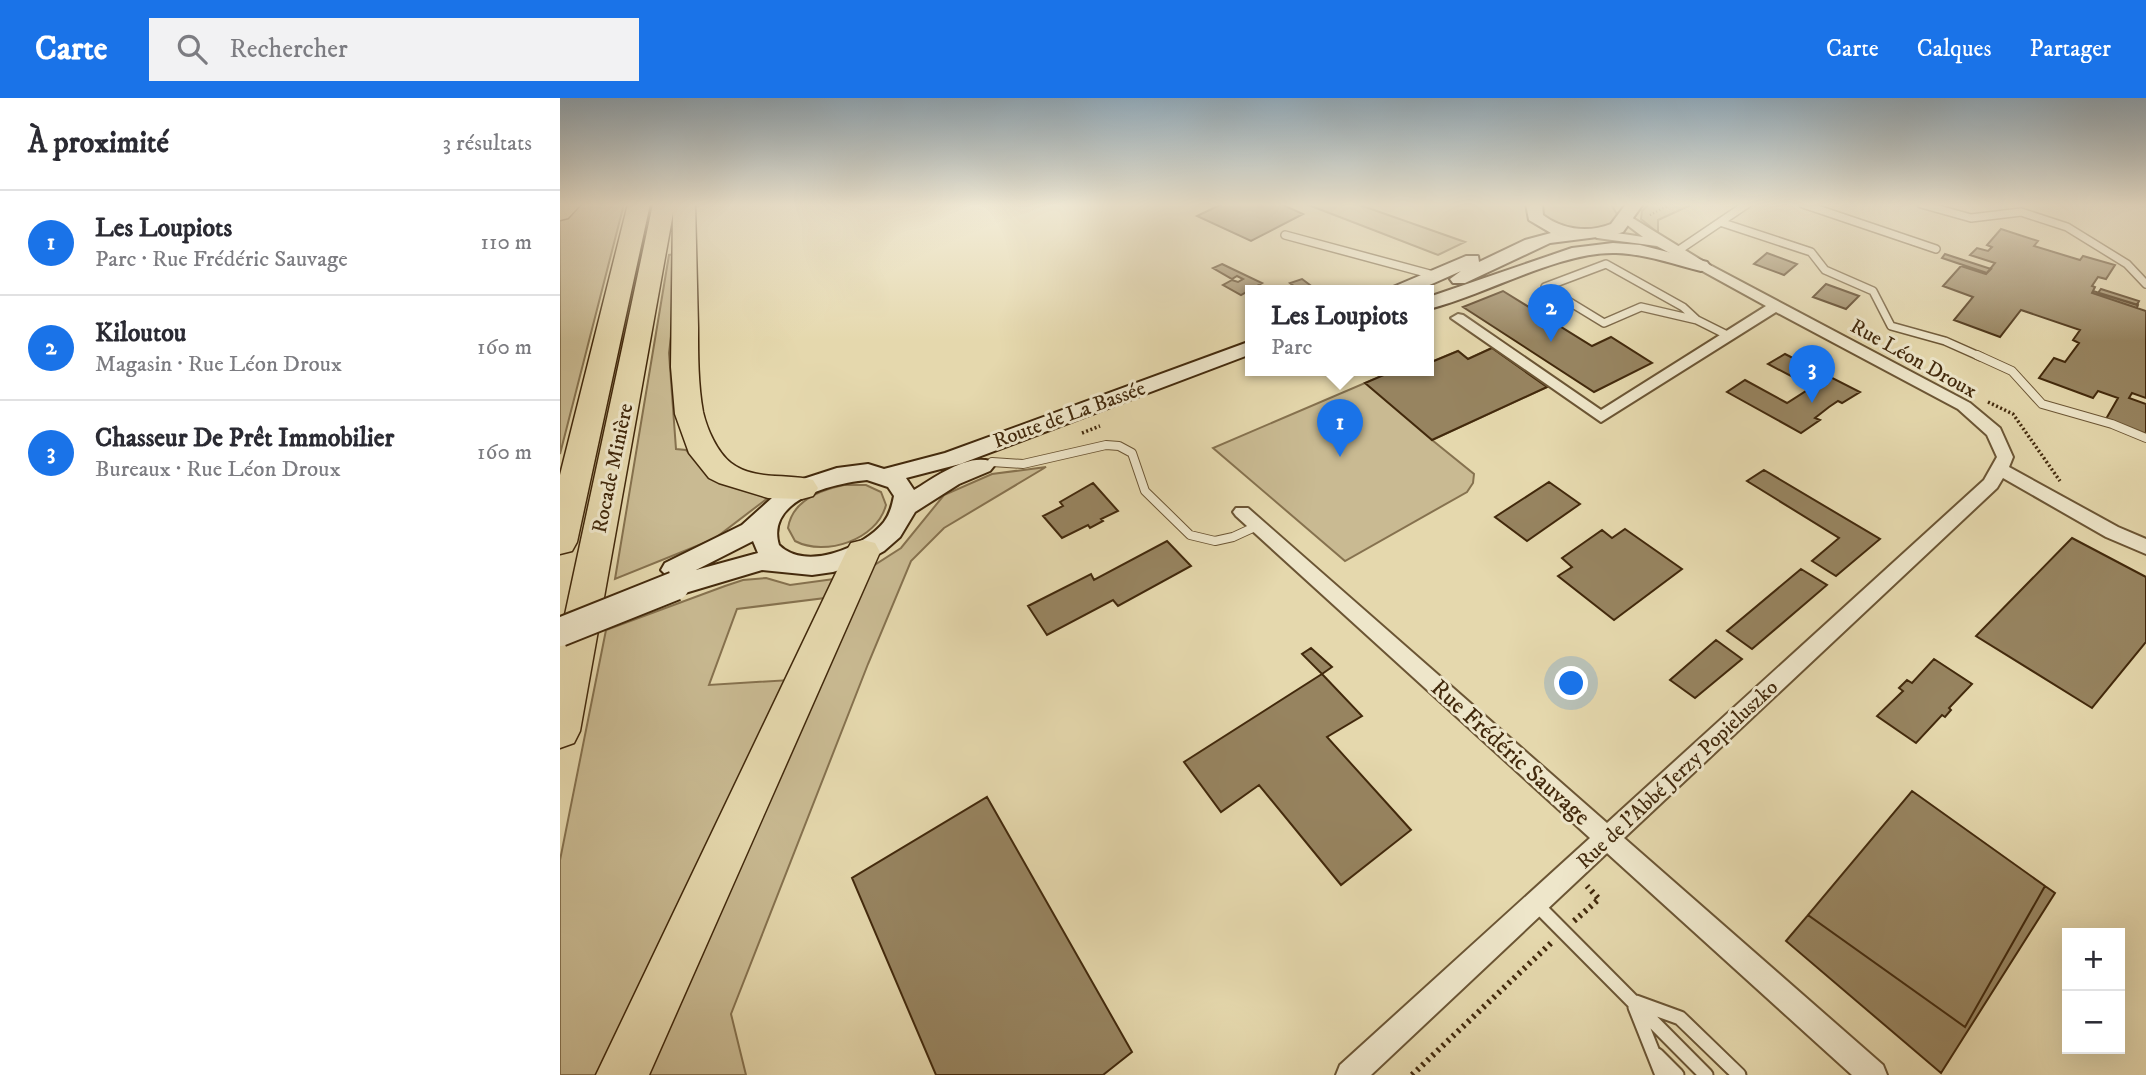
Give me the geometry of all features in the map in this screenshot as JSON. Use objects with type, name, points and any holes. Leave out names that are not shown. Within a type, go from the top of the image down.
[{"type":"highway","name":"Rocade Minière","points":[[560,542],[629,250]]},
{"type":"highway","name":"Rocade Minière","points":[[560,731],[655,250]]},
{"type":"highway","points":[[684,250],[685,367],[689,414],[704,453],[720,471],[730,476],[768,487],[802,488]]},
{"type":"highway","points":[[622,1075],[863,552]]},
{"type":"main road","points":[[1433,284],[1495,250]]},
{"type":"main road","points":[[1433,284],[1471,274],[1515,250]]},
{"type":"main road","points":[[1434,301],[1578,252],[1599,250]]},
{"type":"main road","points":[[1635,250],[1701,267]]},
{"type":"main road","name":"Route de La Bassée","points":[[886,476],[952,458],[1245,349]]},
{"type":"main road","name":"Route de La Bassée","points":[[906,506],[951,478],[1245,363]]},
{"type":"main road","points":[[560,616],[675,578],[762,561],[823,564],[863,552],[897,526],[906,506],[903,488],[886,476],[868,472],[847,473],[802,488],[751,531],[675,578],[560,632]]},
{"type":"main road","points":[[772,513],[764,538],[768,548],[787,562]]},
{"type":"street","name":"Rue Léon Droux","points":[[1671,250],[1964,406],[1994,432],[2005,457],[1999,469]]},
{"type":"street","points":[[1458,318],[1601,416],[1776,306]]},
{"type":"street","points":[[1999,469],[2112,532],[2146,547]]},
{"type":"street","name":"Rue de l'Abbé Jerzy Popieluszko","points":[[1350,1075],[1991,485],[1999,469]]},
{"type":"street","name":"Rue Frédéric Sauvage","points":[[1250,519],[1873,1075]]},
{"type":"lane","points":[[1329,250],[1433,284]]},
{"type":"lane","points":[[1804,250],[1811,252],[1825,270],[1873,291],[1891,326],[1945,341],[2011,371],[2042,404],[2112,424],[2146,438]]},
{"type":"lane","points":[[2104,250],[2127,264],[2146,284]]},
{"type":"lane","points":[[1697,320],[1683,307],[1606,264],[1545,287],[1604,323],[1641,307],[1697,320],[1729,335]]},
{"type":"lane","points":[[992,462],[1023,464],[1106,445],[1117,445],[1133,453],[1143,487],[1190,536],[1223,540],[1242,535],[1250,519]]},
{"type":"lane","points":[[1536,904],[1706,1075]]},
{"type":"lane","points":[[1632,1000],[1662,1075]]},
{"type":"lane","points":[[1632,1000],[1680,1018],[1739,1075]]},
{"type":"lane","points":[[1655,1052],[1677,1075]]},
{"type":"path","points":[[1072,437],[1110,422]]},
{"type":"path","points":[[1412,1075],[1599,899],[1573,870]]},
{"type":"shaded area","points":[[560,250],[612,250],[560,454]]},
{"type":"shaded area","points":[[1424,250],[1449,250],[1438,255]]},
{"type":"shaded area","points":[[676,254],[677,287],[669,353],[676,449],[686,450],[711,477],[777,491],[714,539],[615,579],[669,255]]},
{"type":"shaded area","points":[[1492,348],[1547,387],[1432,440],[1474,474],[1473,483],[1467,492],[1345,561],[1213,448],[1381,376],[1434,376],[1434,361],[1458,351],[1468,359]]},
{"type":"shaded area","points":[[1046,467],[944,528],[911,561],[731,1014],[746,1075],[645,1075],[870,568],[901,548],[944,495],[992,474]]},
{"type":"shaded area","points":[[844,485],[866,485],[881,492],[886,505],[872,528],[861,536],[835,546],[821,547],[795,541],[788,528],[801,504],[826,490]]},
{"type":"shaded area","points":[[766,578],[790,585],[834,579],[825,598],[737,609],[709,685],[790,680],[596,1075],[560,1075],[560,860],[606,630],[743,580]]},
{"type":"building","points":[[1975,250],[2046,250],[2080,260],[2083,256],[2115,265],[2106,279],[2098,277],[2092,286],[2095,287],[2092,293],[2146,311],[2146,398],[2132,393],[2129,398],[2146,404],[2146,435],[2106,419],[2118,398],[2098,391],[2093,398],[2039,378],[2054,358],[2065,362],[2079,343],[2073,340],[2080,330],[2021,310],[2000,337],[1954,320],[1973,297],[1943,286],[1961,266],[1986,274],[1995,263],[1970,255]]},
{"type":"building","points":[[1767,253],[1797,264],[1784,275],[1754,264]]},
{"type":"building","points":[[1945,254],[1991,269],[1987,273],[1942,258]]},
{"type":"building","points":[[1222,264],[1262,283],[1245,285],[1245,293],[1241,295],[1223,285],[1232,280],[1238,282],[1243,279],[1237,276],[1232,279],[1213,268]]},
{"type":"building","points":[[1302,279],[1310,285],[1292,285],[1290,283]]},
{"type":"building","points":[[1826,284],[1859,296],[1846,309],[1813,297]]},
{"type":"building","points":[[2101,289],[2139,301],[2137,305],[2098,293]]},
{"type":"building","points":[[1503,291],[1592,346],[1611,337],[1652,363],[1594,392],[1463,307]]},
{"type":"building","points":[[2093,291],[2138,305],[2137,308],[2092,293]]},
{"type":"building","points":[[1492,348],[1547,387],[1432,440],[1365,383],[1381,376],[1434,376],[1434,361],[1458,351],[1468,359]]},
{"type":"building","points":[[1785,354],[1860,392],[1829,407],[1815,418],[1820,420],[1801,433],[1727,392],[1745,380],[1787,403],[1812,387],[1768,364]]},
{"type":"building","points":[[1764,470],[1880,539],[1836,576],[1812,561],[1839,538],[1747,481]]},
{"type":"building","points":[[1549,482],[1580,504],[1527,541],[1495,517]]},
{"type":"building","points":[[1093,483],[1118,511],[1090,528],[1088,525],[1062,538],[1043,516],[1063,506],[1060,502]]},
{"type":"building","points":[[1625,529],[1682,569],[1614,620],[1558,576],[1572,567],[1562,558],[1602,530],[1612,538]]},
{"type":"building","points":[[2072,538],[2146,577],[2146,642],[2092,708],[1976,636]]},
{"type":"building","points":[[1167,541],[1191,566],[1118,606],[1113,600],[1047,635],[1028,606],[1091,574],[1094,580]]},
{"type":"building","points":[[1801,569],[1827,585],[1752,649],[1727,631]]},
{"type":"building","points":[[1716,640],[1742,659],[1695,698],[1670,680]]},
{"type":"building","points":[[1311,648],[1332,667],[1322,674],[1302,654]]},
{"type":"building","points":[[1934,659],[1972,684],[1949,708],[1951,710],[1945,717],[1942,715],[1916,743],[1877,716],[1903,691],[1899,688],[1907,680],[1912,683]]},
{"type":"building","points":[[1322,674],[1362,716],[1327,737],[1411,830],[1341,885],[1259,785],[1221,812],[1184,762]]},
{"type":"building","points":[[1912,791],[2045,886],[1965,1027],[1808,915]]},
{"type":"building","points":[[987,797],[1132,1052],[1103,1075],[936,1075],[852,878]]},
{"type":"building","points":[[2045,886],[2055,893],[1941,1073],[1786,941],[1808,915],[1965,1027]]},
{"type":"place","name":"Kiloutou","points":[[1551,342]]},
{"type":"place","name":"Chasseur De Prêt Immobilier","points":[[1812,403]]},
{"type":"place","name":"Les Loupiots","points":[[1340,457]]}]
